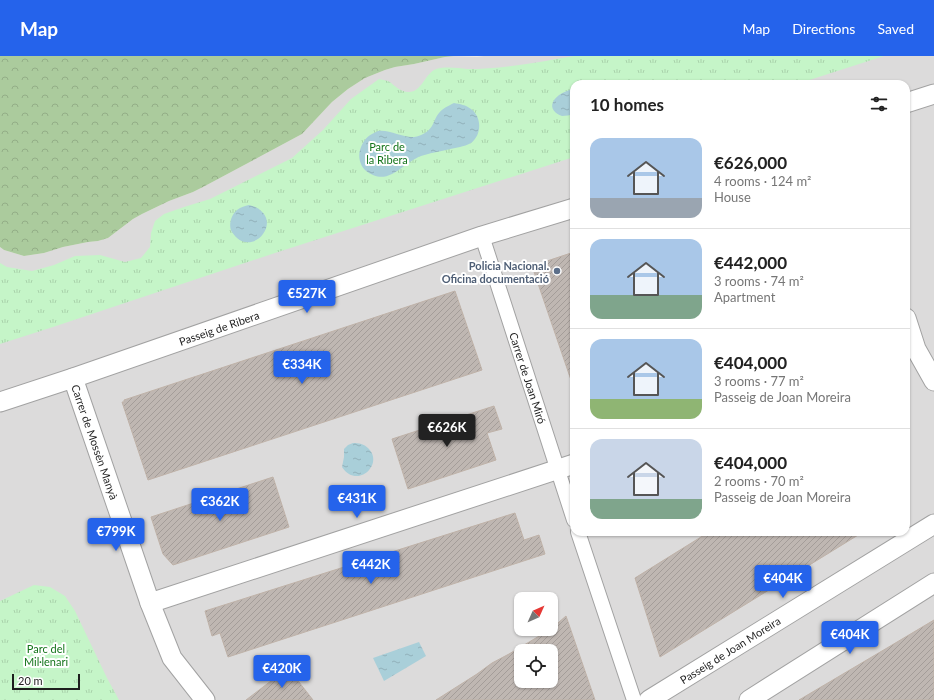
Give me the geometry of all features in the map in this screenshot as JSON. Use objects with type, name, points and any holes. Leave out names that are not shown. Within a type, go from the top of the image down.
[{"type":"street","points":[[910,102],[934,94]]},
{"type":"street","name":"Passeig de Ribera","points":[[0,402],[482,236],[570,209]]},
{"type":"street","name":"Carrer de Joan Miró","points":[[482,236],[566,467],[570,494]]},
{"type":"street","points":[[911,350],[934,381]]},
{"type":"street","name":"Carrer de Mossèn Manyà","points":[[73,378],[150,603],[172,658],[205,700]]},
{"type":"street","points":[[150,603],[566,467]]},
{"type":"street","name":"Passeig de Joan Moreira","points":[[649,700],[934,524]]},
{"type":"street","points":[[579,536],[634,700]]},
{"type":"street","points":[[749,700],[934,583]]},
{"type":"shaded area","points":[[454,56],[934,56],[934,700],[0,700],[0,247],[4,250],[24,256],[44,253],[63,247],[108,238],[142,214],[203,187],[302,134],[332,102],[348,89],[365,78],[395,67]]},
{"type":"green space","points":[[0,56],[454,56],[395,67],[365,78],[332,102],[302,134],[193,192],[169,201],[142,214],[108,238],[63,247],[44,253],[24,256],[4,250],[0,247]]},
{"type":"green space","name":"Parc de la Ribera","points":[[574,56],[884,56],[809,80],[570,80],[570,158],[275,253],[0,344],[0,263],[7,267],[32,271],[54,265],[75,256],[100,255],[125,262],[141,258],[150,247],[151,233],[155,221],[164,214],[210,199],[292,158],[323,130],[351,99],[379,79],[388,81],[400,90],[409,92],[417,89],[431,72],[437,69],[494,68]]},
{"type":"green space","name":"Parc del Mil·lenari","points":[[34,585],[50,587],[65,596],[75,611],[119,700],[0,700],[0,601]]},
{"type":"water","points":[[570,90],[570,115],[562,116],[557,114],[552,104],[554,99]]},
{"type":"water","points":[[454,103],[463,105],[475,112],[479,121],[479,131],[475,140],[471,143],[421,156],[388,176],[381,177],[373,175],[363,168],[359,153],[363,143],[370,135],[378,131],[387,131],[410,137],[420,136],[432,127],[437,115],[441,111]]},
{"type":"water","points":[[249,205],[260,210],[266,217],[267,224],[265,231],[260,237],[254,241],[246,242],[239,239],[232,232],[230,224],[233,215],[237,210]]},
{"type":"water","points":[[353,443],[368,448],[372,454],[373,461],[367,472],[355,476],[348,473],[342,467],[344,449]]},
{"type":"water","points":[[419,642],[426,656],[384,681],[373,658]]},
{"type":"building","points":[[570,253],[570,377],[532,266]]},
{"type":"building","points":[[455,291],[482,370],[148,480],[122,402],[124,402],[124,400]]},
{"type":"building","points":[[494,406],[502,429],[487,433],[496,460],[408,489],[392,439]]},
{"type":"building","points":[[273,477],[289,527],[173,565],[163,554],[151,517]]},
{"type":"building","points":[[515,513],[524,540],[539,535],[545,554],[228,657],[220,633],[212,636],[205,611]]},
{"type":"building","points":[[703,536],[857,536],[660,657],[635,578]]},
{"type":"building","points":[[566,616],[595,700],[436,700],[492,663],[514,651],[514,688],[558,688],[558,644],[526,644],[539,636],[558,636],[558,623]]},
{"type":"building","points":[[934,620],[934,700],[799,700],[887,648]]},
{"type":"building","points":[[288,668],[313,700],[246,700]]},
{"type":"place","name":"Policia Nacional. Oficina documentació","points":[[557,271]]}]
